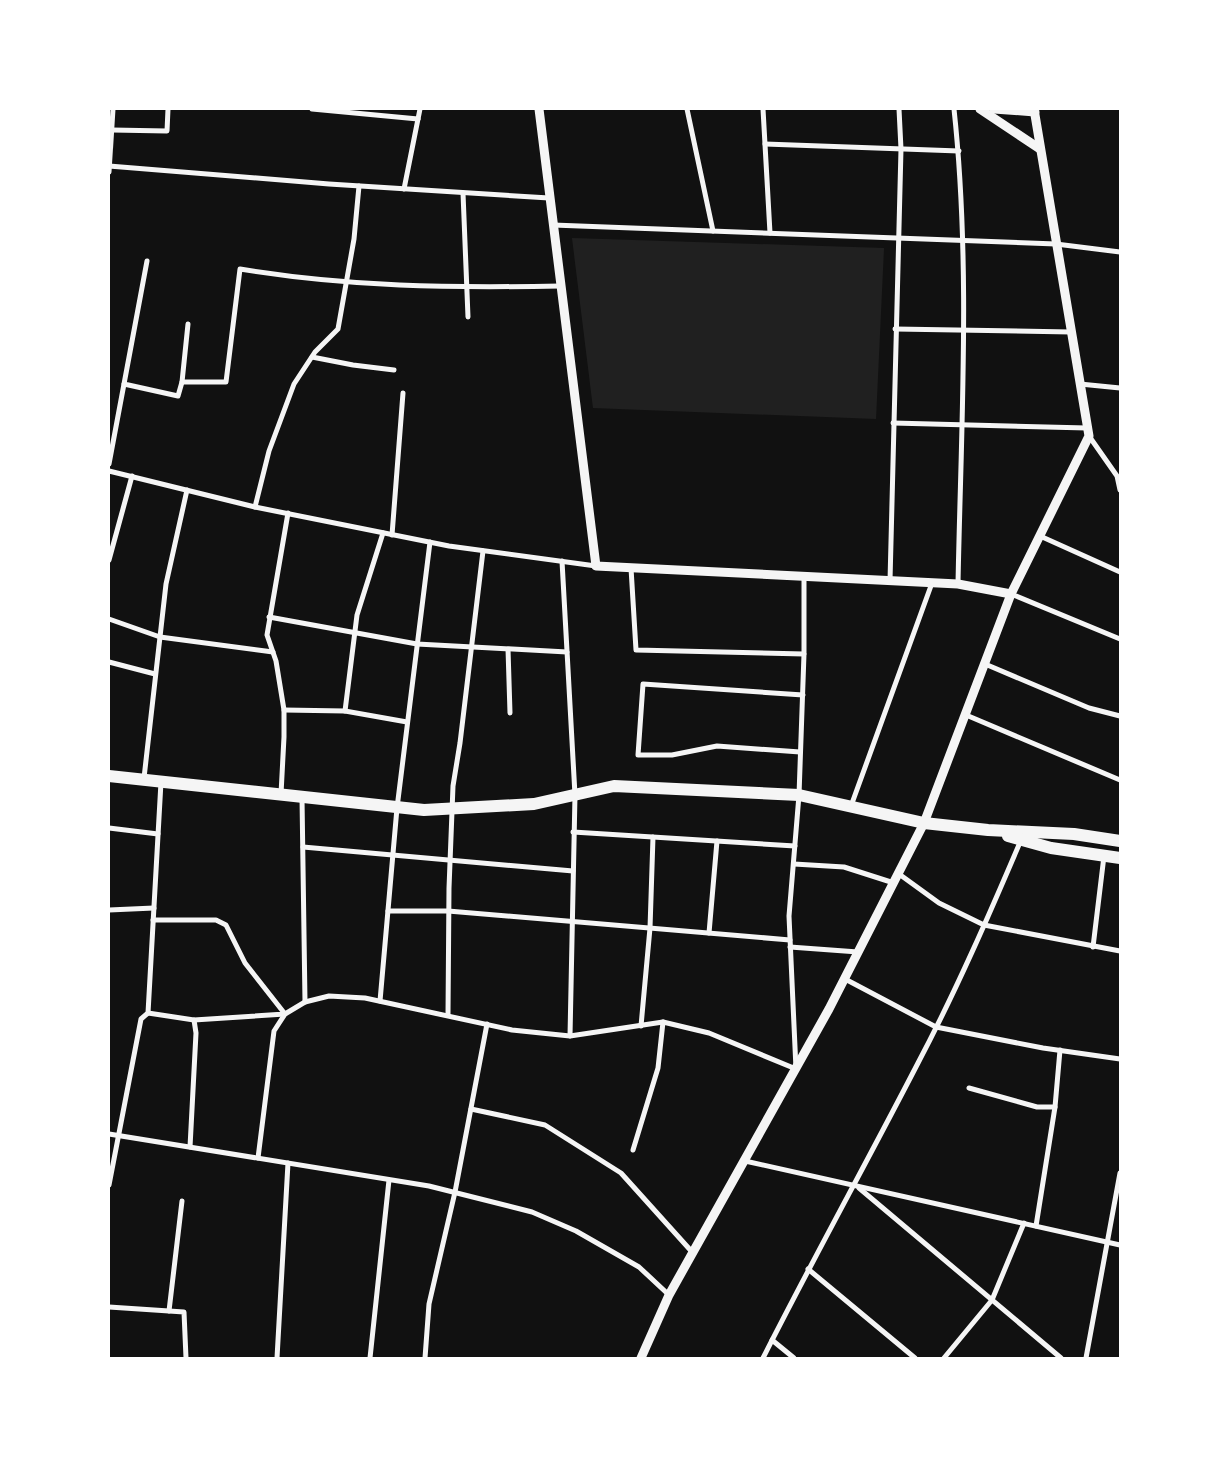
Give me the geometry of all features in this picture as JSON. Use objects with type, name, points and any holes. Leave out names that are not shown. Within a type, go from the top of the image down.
[{"type":"highway","points":[[109,776],[424,810],[534,804],[614,786],[799,796],[924,823],[988,830],[1074,834],[1120,842]]},
{"type":"highway","points":[[988,830],[1051,848],[1120,858]]},
{"type":"street","points":[[113,109],[109,168],[549,198]]},
{"type":"street","points":[[112,130],[167,131],[168,109]]},
{"type":"street","points":[[312,109],[418,119]]},
{"type":"street","points":[[404,189],[420,109]]},
{"type":"street","points":[[538,109],[596,566]]},
{"type":"street","points":[[687,109],[713,231]]},
{"type":"street","points":[[763,109],[770,233]]},
{"type":"street","points":[[890,581],[900,149],[899,109]]},
{"type":"street","points":[[954,109],[959,151],[964,330],[958,584]]},
{"type":"street","points":[[980,109],[1040,149]]},
{"type":"street","points":[[994,109],[1035,110],[1088,432],[1119,476],[1120,490]]},
{"type":"street","points":[[765,144],[959,151]]},
{"type":"street","points":[[255,507],[269,450],[294,384],[312,357],[338,329],[354,239],[359,186]]},
{"type":"street","points":[[463,193],[468,317]]},
{"type":"street","points":[[552,225],[1056,244],[1120,252]]},
{"type":"street","points":[[109,464],[147,261]]},
{"type":"street","points":[[182,382],[226,382],[240,269],[306,280],[346,283],[466,288],[560,286]]},
{"type":"street","points":[[124,384],[178,396],[182,382],[188,324]]},
{"type":"street","points":[[895,329],[1071,332]]},
{"type":"street","points":[[312,357],[353,366],[394,370]]},
{"type":"street","points":[[1080,384],[1120,388]]},
{"type":"street","points":[[392,535],[403,393]]},
{"type":"street","points":[[893,423],[1088,432]]},
{"type":"street","points":[[641,1358],[669,1295],[845,979],[924,823],[1011,594],[1088,432]]},
{"type":"street","points":[[109,471],[255,507],[392,535],[483,551],[596,566],[958,584],[1011,594],[1120,639]]},
{"type":"street","points":[[109,560],[132,476]]},
{"type":"street","points":[[144,780],[166,584],[187,490]]},
{"type":"street","points":[[281,795],[284,710],[273,652],[267,635],[288,513]]},
{"type":"street","points":[[345,711],[357,615],[383,533]]},
{"type":"street","points":[[1039,536],[1120,572]]},
{"type":"street","points":[[380,1001],[397,808],[430,542]]},
{"type":"street","points":[[448,1014],[448,912],[453,786],[483,551]]},
{"type":"street","points":[[562,561],[575,795],[570,1036]]},
{"type":"street","points":[[631,568],[636,650],[804,654]]},
{"type":"street","points":[[796,1069],[789,916],[799,796],[804,654],[804,576]]},
{"type":"street","points":[[851,806],[932,583]]},
{"type":"street","points":[[269,617],[417,644],[567,652]]},
{"type":"street","points":[[109,619],[160,637],[273,652]]},
{"type":"street","points":[[508,649],[510,713]]},
{"type":"street","points":[[109,662],[155,674]]},
{"type":"street","points":[[985,664],[1089,708],[1120,716]]},
{"type":"street","points":[[800,752],[717,746],[672,755],[638,755],[643,684],[803,695]]},
{"type":"street","points":[[284,710],[345,711],[408,722]]},
{"type":"street","points":[[966,715],[1120,780]]},
{"type":"street","points":[[109,1185],[141,1019],[148,1013],[161,782]]},
{"type":"street","points":[[302,798],[304,1002]]},
{"type":"street","points":[[109,828],[158,834]]},
{"type":"street","points":[[574,832],[795,846]]},
{"type":"street","points":[[640,1026],[650,928],[652,837]]},
{"type":"street","points":[[763,1358],[808,1269],[855,1186],[936,1026],[1022,840]]},
{"type":"street","points":[[709,933],[717,841]]},
{"type":"street","points":[[303,847],[450,859],[573,872]]},
{"type":"street","points":[[1093,947],[1104,856]]},
{"type":"street","points":[[794,864],[844,867],[894,883]]},
{"type":"street","points":[[899,874],[939,903],[984,925],[1120,951]]},
{"type":"street","points":[[109,910],[154,908]]},
{"type":"street","points":[[388,911],[448,912],[790,940]]},
{"type":"street","points":[[154,920],[216,920],[226,925],[245,963],[285,1014]]},
{"type":"street","points":[[790,946],[858,952]]},
{"type":"street","points":[[845,979],[936,1026],[1060,1050],[1120,1059]]},
{"type":"street","points":[[258,1158],[274,1031],[285,1014],[304,1002],[329,996],[380,1001],[448,1014],[512,1030],[570,1036],[663,1022],[709,1033],[796,1069]]},
{"type":"street","points":[[148,1013],[194,1020],[285,1014]]},
{"type":"street","points":[[190,1147],[196,1033],[194,1020]]},
{"type":"street","points":[[633,1150],[658,1068],[663,1022]]},
{"type":"street","points":[[425,1358],[429,1304],[455,1192],[486,1024]]},
{"type":"street","points":[[1036,1226],[1055,1107],[1060,1050]]},
{"type":"street","points":[[969,1088],[1037,1107],[1055,1107]]},
{"type":"street","points":[[470,1109],[545,1125],[621,1173],[693,1253]]},
{"type":"street","points":[[109,1134],[455,1192],[532,1212],[576,1231],[639,1267],[669,1295]]},
{"type":"street","points":[[745,1161],[1120,1245]]},
{"type":"street","points":[[277,1358],[288,1163]]},
{"type":"street","points":[[1086,1358],[1120,1173]]},
{"type":"street","points":[[370,1358],[389,1180]]},
{"type":"street","points":[[855,1186],[1061,1358]]},
{"type":"street","points":[[169,1311],[182,1201]]},
{"type":"street","points":[[944,1358],[992,1300],[1024,1223]]},
{"type":"street","points":[[808,1269],[915,1358]]},
{"type":"street","points":[[109,1307],[184,1312],[186,1358]]},
{"type":"street","points":[[772,1340],[794,1358]]},
{"type":"shaded area","points":[[572,238],[884,248],[876,419],[593,408]]}]
